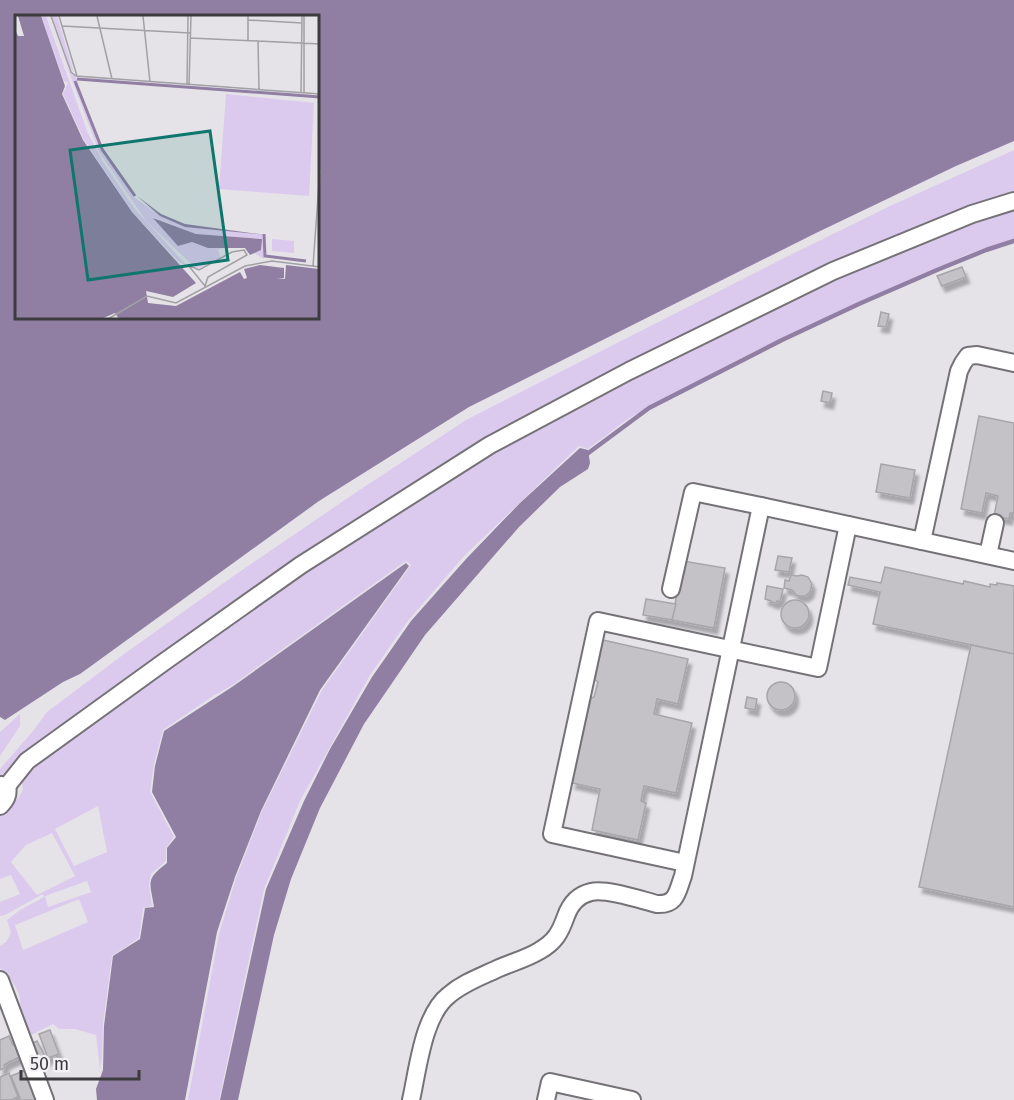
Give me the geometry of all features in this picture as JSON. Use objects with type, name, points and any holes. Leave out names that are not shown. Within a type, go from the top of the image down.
[{"type":"street","points":[[0,806],[6,800],[8,792],[3,786],[27,761],[301,565],[490,445],[629,371],[832,271],[972,214],[1014,201]]},
{"type":"street","points":[[922,541],[959,371],[963,363],[968,356],[977,355],[1014,363]]},
{"type":"street","points":[[671,589],[693,492],[1014,561]]},
{"type":"street","points":[[411,1100],[429,1024],[435,1009],[446,996],[460,986],[538,952],[551,943],[559,933],[569,908],[578,898],[590,892],[603,891],[657,904],[671,902],[679,888],[685,863],[761,507]]},
{"type":"street","points":[[988,555],[995,523]]},
{"type":"street","points":[[685,863],[552,834],[598,621],[818,668],[848,525]]},
{"type":"street","points":[[0,980],[45,1100]]},
{"type":"street","points":[[546,1100],[550,1082],[632,1100]]},
{"type":"shaded area","points":[[0,0],[1014,0],[1014,141],[816,233],[469,407],[319,501],[80,674],[63,682],[5,720],[0,717]]},
{"type":"shaded area","points":[[1014,150],[1014,194],[491,436],[406,488],[213,621],[0,778],[0,769],[47,712],[232,577],[466,420],[780,260],[890,206]]},
{"type":"shaded area","points":[[1014,206],[1014,239],[966,255],[753,352],[629,418],[588,449],[579,446],[465,555],[407,622],[370,675],[300,801],[264,889],[219,1100],[188,1100],[219,934],[236,878],[262,811],[322,690],[411,565],[406,561],[231,686],[163,730],[154,764],[150,792],[174,837],[166,848],[166,861],[151,874],[149,885],[152,906],[143,908],[139,938],[112,956],[100,1069],[96,1035],[75,1029],[59,1029],[53,1024],[27,1037],[17,1014],[20,1001],[17,989],[0,968],[0,946],[6,942],[11,933],[7,920],[44,897],[43,894],[0,916],[0,902],[20,894],[11,875],[0,879],[0,814],[19,797],[23,789],[21,778],[213,635],[379,520],[492,450],[778,304],[968,220]],"holes":[[[98,806],[107,852],[74,866],[55,829]],[[52,833],[75,876],[37,895],[11,862],[26,845]],[[87,881],[91,892],[48,907],[45,896]],[[79,899],[88,922],[23,950],[15,925]]]},
{"type":"shaded area","points":[[580,448],[588,450],[590,463],[588,469],[560,487],[519,527],[425,635],[364,724],[320,808],[291,879],[274,935],[238,1100],[220,1100],[266,889],[304,801],[330,749],[372,677],[411,621],[520,503]]},
{"type":"shaded area","points":[[406,563],[409,566],[320,690],[261,811],[235,877],[217,932],[185,1100],[97,1100],[96,1089],[103,1070],[104,1026],[113,956],[140,939],[145,908],[154,907],[152,878],[167,863],[167,848],[176,837],[152,792],[155,766],[164,731],[232,687]]},
{"type":"shaded area","points":[[20,714],[20,726],[0,756],[0,732]]},
{"type":"building","points":[[962,267],[966,277],[942,286],[937,276]]},
{"type":"building","points":[[881,312],[889,314],[886,327],[878,326]]},
{"type":"building","points":[[823,391],[832,393],[830,403],[821,401]]},
{"type":"building","points":[[979,416],[1014,423],[1014,513],[1010,513],[1009,519],[994,516],[998,496],[986,493],[982,513],[961,509]]},
{"type":"building","points":[[881,464],[915,470],[910,498],[876,492]]},
{"type":"building","points":[[778,556],[792,558],[789,572],[775,570]]},
{"type":"building","points":[[683,561],[725,568],[714,628],[672,620]]},
{"type":"building","points":[[885,567],[963,584],[964,581],[990,587],[990,584],[997,585],[997,583],[1014,586],[1014,654],[873,624],[880,592],[848,585],[850,577],[881,583]]},
{"type":"building","points":[[791,575],[808,577],[812,584],[810,592],[805,596],[799,596],[792,590],[784,588],[785,580],[789,581]]},
{"type":"building","points":[[767,586],[783,589],[780,602],[765,599]]},
{"type":"building","points":[[646,599],[676,604],[672,620],[643,615]]},
{"type":"building","points":[[795,600],[805,604],[809,614],[805,624],[795,628],[785,624],[781,614],[785,604]]},
{"type":"building","points":[[603,640],[688,659],[678,704],[657,699],[654,714],[692,723],[676,793],[644,786],[641,801],[646,803],[638,840],[592,830],[600,789],[572,783],[591,698],[594,697],[598,682],[595,680]]},
{"type":"building","points":[[971,645],[1014,654],[1014,907],[919,887]]},
{"type":"building","points":[[781,682],[791,686],[795,696],[791,706],[781,710],[771,706],[767,696],[771,686]]},
{"type":"building","points":[[747,697],[757,699],[755,710],[745,708]]},
{"type":"building","points":[[50,1030],[59,1054],[48,1058],[39,1034]]},
{"type":"building","points":[[9,1036],[20,1057],[4,1065],[5,1068],[0,1070],[0,1040]]},
{"type":"building","points":[[37,1041],[47,1060],[41,1063],[31,1044]]},
{"type":"building","points":[[26,1070],[38,1100],[17,1100],[20,1098],[11,1076]]},
{"type":"building","points":[[9,1073],[18,1097],[11,1100],[0,1100],[0,1077]]},
{"type":"waterway","points":[[587,454],[649,408],[782,340],[937,270],[1014,241]]}]
